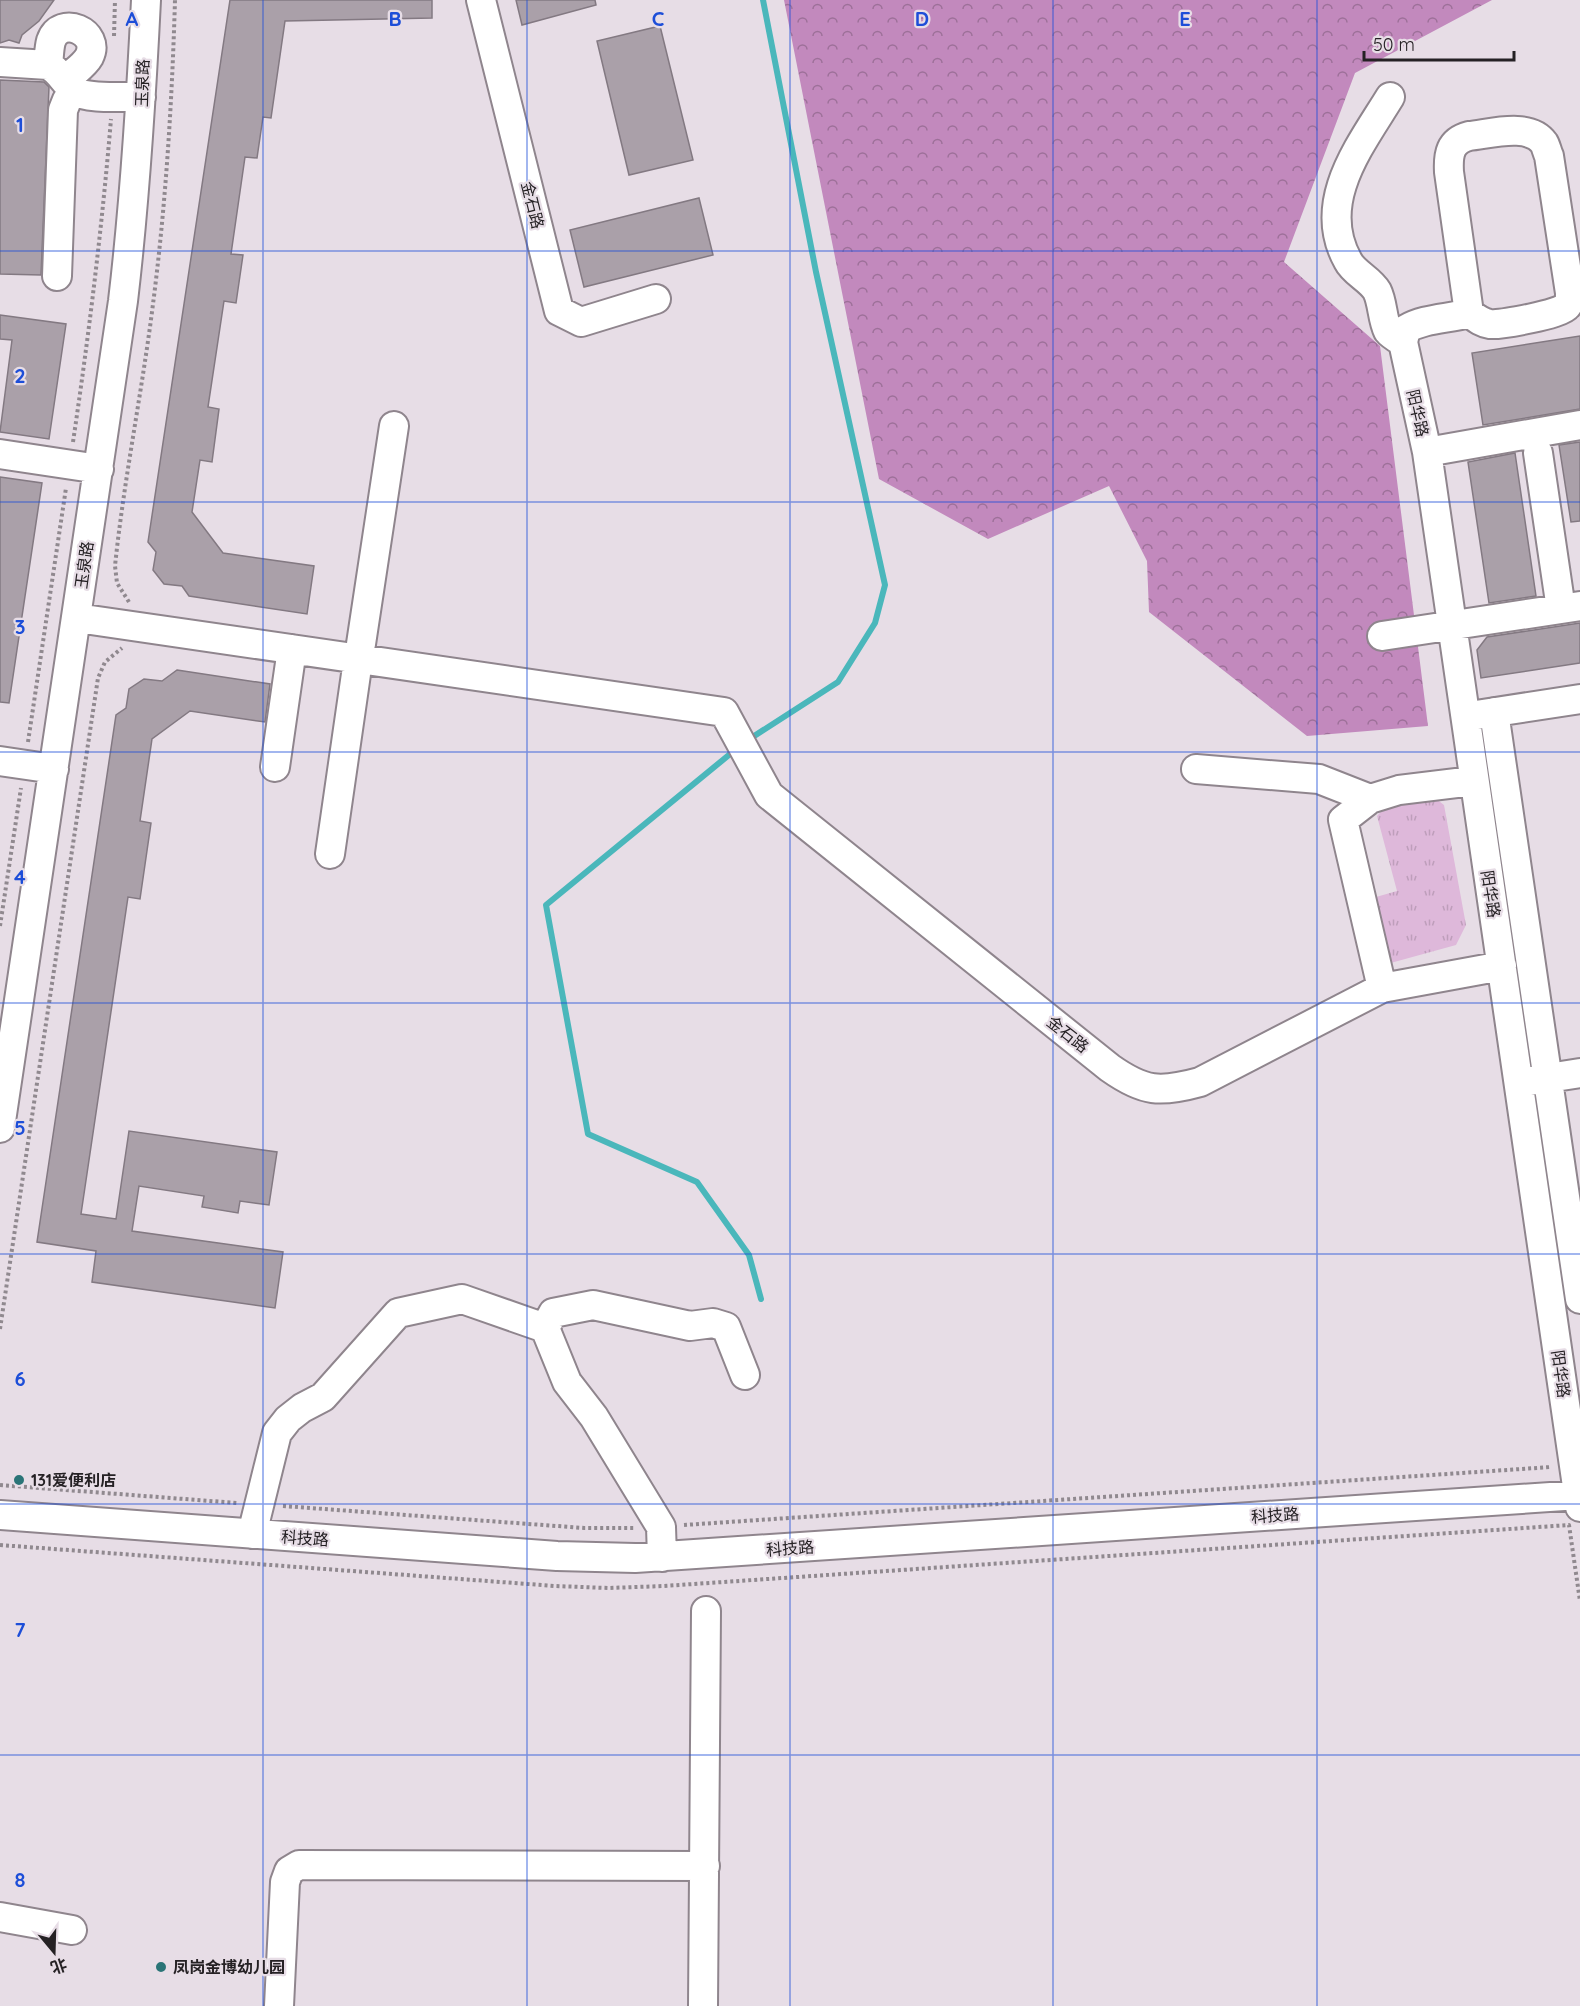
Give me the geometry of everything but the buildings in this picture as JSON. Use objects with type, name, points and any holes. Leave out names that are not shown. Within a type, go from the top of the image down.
[{"type":"street","name":"玉泉路","points":[[0,1128],[12,966],[54,769],[127,266],[134,208],[146,0]]},
{"type":"street","name":"金石路","points":[[480,0],[559,311],[581,322],[656,299]]},
{"type":"street","points":[[0,62],[62,79],[88,95],[141,97]]},
{"type":"street","points":[[57,276],[63,110],[67,100],[62,79]]},
{"type":"street","points":[[1390,97],[1349,163],[1336,206],[1336,229],[1349,264],[1376,290],[1389,332],[1402,342],[1406,328],[1418,322],[1460,316],[1491,324],[1554,314],[1568,306],[1570,293],[1549,156],[1544,143],[1535,134],[1522,131],[1469,136],[1461,138],[1452,146],[1449,172],[1460,316]]},
{"type":"street","name":"阳华路","points":[[1402,342],[1427,452],[1577,1505]]},
{"type":"street","points":[[1427,452],[1580,425]]},
{"type":"street","points":[[361,644],[394,426]]},
{"type":"street","points":[[1382,636],[1570,607],[1538,453]]},
{"type":"street","points":[[0,454],[99,469]]},
{"type":"street","points":[[77,618],[292,649],[275,767]]},
{"type":"street","name":"金石路","points":[[292,649],[724,712],[769,795],[1129,1082],[1151,1089],[1176,1089],[1200,1082],[1382,988],[1502,966]]},
{"type":"street","points":[[330,854],[357,674]]},
{"type":"street","points":[[1465,717],[1580,699]]},
{"type":"street","name":"阳华路","points":[[1494,712],[1580,1299]]},
{"type":"street","points":[[0,761],[54,769]]},
{"type":"street","points":[[1196,769],[1319,779],[1370,799]]},
{"type":"street","points":[[1382,988],[1343,820],[1370,799],[1399,790],[1473,781]]},
{"type":"street","points":[[1518,1083],[1580,1074]]},
{"type":"street","points":[[252,1534],[278,1433],[288,1419],[302,1408],[323,1397],[398,1313],[462,1299],[545,1328],[567,1382],[594,1417],[661,1527],[662,1557]]},
{"type":"street","points":[[545,1328],[553,1313],[593,1305],[690,1326],[713,1323],[726,1327],[745,1376]]},
{"type":"street","name":"科技路","points":[[0,1515],[608,1558],[662,1557],[1577,1505]]},
{"type":"street","points":[[703,2006],[706,1611]]},
{"type":"street","points":[[279,2006],[285,1882],[289,1871],[299,1865],[705,1866]]},
{"type":"street","points":[[0,1917],[72,1930]]},
{"type":"path","points":[[134,606],[119,588],[115,566],[153,305],[164,210],[171,116],[175,0]]},
{"type":"path","points":[[0,1329],[98,678],[109,658],[128,645]]},
{"type":"path","points":[[273,1505],[575,1528],[661,1527],[1561,1466]]},
{"type":"path","points":[[0,1485],[238,1503]]},
{"type":"path","points":[[1577,1505],[1580,1601]]},
{"type":"green space","points":[[784,0],[1492,0],[1355,73],[1284,262],[1380,346],[1428,726],[1307,736],[1149,612],[1147,561],[1109,486],[988,539],[879,479]]},
{"type":"green space","points":[[1431,795],[1444,805],[1466,925],[1456,945],[1387,964],[1369,899],[1397,891],[1377,816],[1388,804]]},
{"type":"waterway","points":[[748,740],[838,682],[875,623],[885,585],[816,272],[763,0]]},
{"type":"waterway","points":[[735,750],[546,905],[588,1134],[697,1182],[749,1255],[761,1299]]},
{"type":"place","name":"131爱便利店","points":[[19,1480]]},
{"type":"place","name":"凤岗金博幼儿园","points":[[161,1967]]}]
